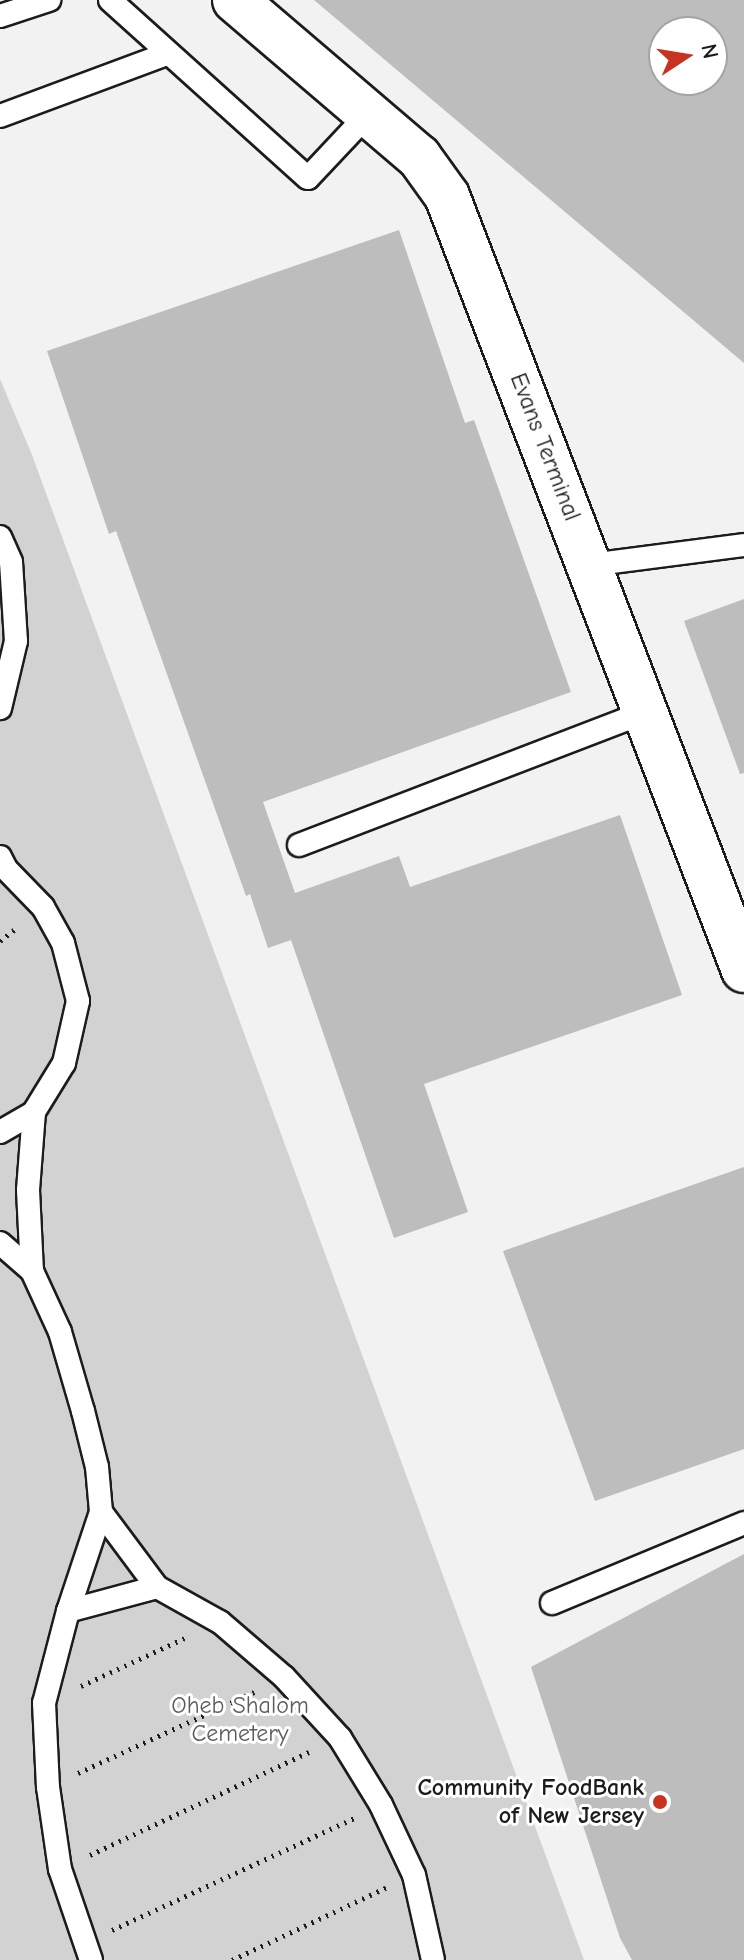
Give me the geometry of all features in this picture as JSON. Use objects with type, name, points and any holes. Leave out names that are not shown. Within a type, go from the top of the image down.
[{"type":"street","name":"Evans Terminal","points":[[235,0],[419,157],[447,196],[646,712],[733,906],[744,970]]},
{"type":"lane","points":[[0,16],[49,0]]},
{"type":"lane","points":[[110,0],[308,178],[368,114]]},
{"type":"lane","points":[[0,116],[169,53]]},
{"type":"lane","points":[[0,537],[11,562],[16,641],[0,708]]},
{"type":"lane","points":[[590,565],[744,545]]},
{"type":"lane","points":[[299,845],[646,712]]},
{"type":"lane","points":[[0,857],[6,869],[43,907],[63,943],[78,1001],[64,1063],[34,1112],[28,1190],[32,1271],[60,1332],[83,1411],[97,1467],[101,1512],[68,1611],[44,1703],[48,1787],[60,1869],[87,1952]]},
{"type":"lane","points":[[0,1132],[34,1112]]},
{"type":"lane","points":[[0,1243],[32,1271]]},
{"type":"lane","points":[[101,1512],[157,1587],[220,1622],[284,1677],[340,1738],[381,1805],[414,1875],[433,1960]]},
{"type":"lane","points":[[552,1603],[744,1523]]},
{"type":"lane","points":[[68,1611],[157,1587]]},
{"type":"path","points":[[44,1703],[220,1622]]},
{"type":"path","points":[[48,1787],[284,1677]]},
{"type":"path","points":[[60,1869],[340,1738]]},
{"type":"path","points":[[87,1952],[381,1805]]},
{"type":"path","points":[[232,1960],[414,1875]]},
{"type":"green space","name":"Oheb Shalom Cemetery","points":[[0,379],[32,455],[584,1960],[0,1960]]},
{"type":"building","points":[[314,0],[744,0],[744,363]]},
{"type":"building","points":[[399,230],[465,423],[474,420],[571,692],[263,802],[295,893],[399,856],[410,887],[620,815],[682,995],[424,1084],[468,1212],[394,1238],[291,940],[268,948],[250,894],[246,896],[116,531],[109,534],[47,351]]},
{"type":"building","points":[[744,599],[744,773],[740,774],[684,621]]},
{"type":"building","points":[[744,1167],[744,1449],[595,1501],[503,1251]]},
{"type":"building","name":"Community FoodBank of New Jersey","points":[[744,1554],[744,1960],[632,1960],[620,1938],[531,1667]]},
{"type":"place","name":"Community FoodBank of New Jersey","points":[[660,1802]]}]
